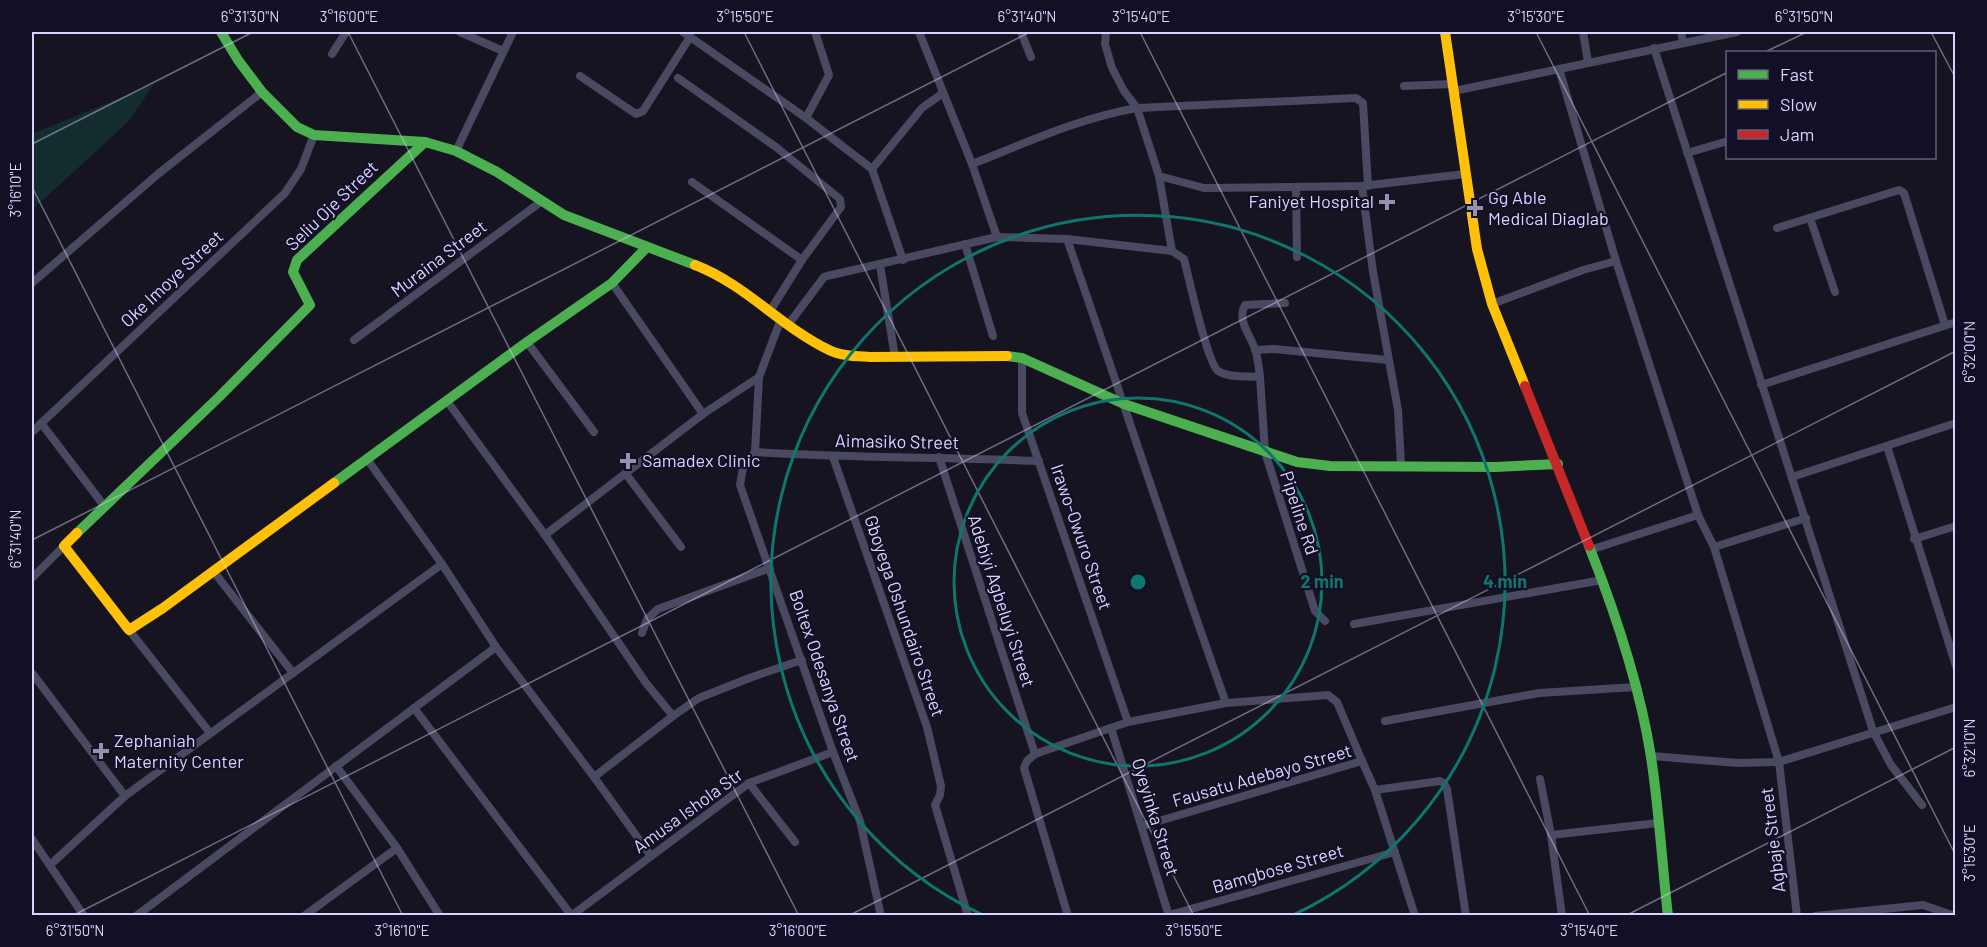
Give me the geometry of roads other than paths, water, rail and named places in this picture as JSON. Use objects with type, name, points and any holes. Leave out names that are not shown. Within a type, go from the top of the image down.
[{"type":"street","points":[[221,32],[262,92],[297,127],[314,135],[425,141],[456,151],[497,172],[564,215],[708,270],[730,282],[784,322],[830,351],[849,356],[1002,355],[1022,358],[1124,404],[1297,462],[1330,466],[1495,467],[1558,464]]},
{"type":"street","points":[[332,54],[346,32]]},
{"type":"street","points":[[460,32],[503,51]]},
{"type":"street","points":[[456,151],[513,32]]},
{"type":"street","points":[[806,118],[829,75],[815,32]]},
{"type":"street","points":[[919,32],[972,164],[997,237]]},
{"type":"street","points":[[1021,32],[1031,57]]},
{"type":"street","points":[[1106,32],[1104,44],[1112,68],[1124,91],[1137,108],[1160,176],[1172,251]]},
{"type":"street","points":[[1444,32],[1477,249],[1492,304],[1558,464],[1602,580],[1636,687],[1651,756],[1668,915]]},
{"type":"street","points":[[1583,32],[1588,62]]},
{"type":"street","points":[[1681,32],[1683,42]]},
{"type":"street","points":[[1404,86],[1453,88],[1559,69],[1737,32]]},
{"type":"street","points":[[580,76],[636,114],[639,113],[643,111],[686,34],[806,118],[872,169],[903,260]]},
{"type":"street","points":[[1654,48],[1873,731],[1891,765],[1922,805]]},
{"type":"street","name":"Agbaje Street","points":[[1559,69],[1698,515],[1714,547],[1779,762],[1797,915]]},
{"type":"street","points":[[678,78],[777,147],[840,199],[841,207],[802,260],[770,311]]},
{"type":"street","points":[[32,283],[158,174],[262,92]]},
{"type":"street","points":[[872,169],[922,108],[943,93]]},
{"type":"street","points":[[972,164],[1104,113],[1137,108],[1359,99],[1363,103],[1365,186],[1373,272],[1398,410],[1401,466]]},
{"type":"street","name":"Oke Imoye Street","points":[[32,432],[285,193],[301,169],[314,135]]},
{"type":"street","name":"Seliu Oje Street","points":[[105,507],[249,370],[310,305],[293,272],[297,260],[425,141]]},
{"type":"street","points":[[1687,153],[1726,142]]},
{"type":"street","points":[[1160,176],[1204,188],[1296,188],[1365,186],[1465,174]]},
{"type":"street","points":[[692,182],[802,260]]},
{"type":"street","points":[[1296,188],[1297,257]]},
{"type":"street","points":[[1776,228],[1892,190],[1899,190],[1904,193],[1945,325]]},
{"type":"street","name":"Muraina Street","points":[[354,340],[542,201]]},
{"type":"street","points":[[1810,218],[1835,292]]},
{"type":"street","points":[[755,452],[759,377],[784,322],[824,277],[997,237],[1067,239],[1172,251],[1184,259],[1199,321],[1215,367],[1224,374],[1260,377]]},
{"type":"street","points":[[1067,239],[1226,703]]},
{"type":"street","points":[[965,244],[993,336]]},
{"type":"street","points":[[129,630],[214,572],[527,342],[612,283],[647,247]]},
{"type":"street","points":[[1492,304],[1583,270],[1617,261]]},
{"type":"street","points":[[880,265],[895,357]]},
{"type":"street","points":[[612,283],[703,414]]},
{"type":"street","name":"Pipeline Rd","points":[[1285,303],[1245,305],[1242,316],[1255,350],[1260,377],[1265,452],[1315,611],[1324,621]]},
{"type":"street","points":[[1761,385],[1956,322]]},
{"type":"street","points":[[527,342],[594,432]]},
{"type":"street","points":[[1255,350],[1274,349],[1388,360]]},
{"type":"street","name":"Irawo-Owuro Street","points":[[1022,358],[1022,413],[1128,722]]},
{"type":"street","points":[[545,535],[703,414],[759,377]]},
{"type":"street","points":[[447,401],[545,535],[646,683],[673,716]]},
{"type":"street","points":[[32,578],[105,507],[41,423]]},
{"type":"street","points":[[1792,477],[1956,423]]},
{"type":"street","points":[[1887,446],[1956,666]]},
{"type":"street","name":"Aimasiko Street","points":[[755,452],[833,457],[939,457],[1039,461]]},
{"type":"street","name":"Boltex Odesanya Street","points":[[755,452],[743,468],[740,485],[833,752],[860,821],[881,915]]},
{"type":"street","name":"Gboyega Oshundairo Street","points":[[833,457],[927,727],[941,786],[940,795],[934,805],[968,915]]},
{"type":"street","name":"Adebiyi Agbeluyi Street","points":[[939,457],[1035,754]]},
{"type":"street","points":[[367,459],[442,564],[496,647],[651,856]]},
{"type":"street","points":[[626,474],[681,547]]},
{"type":"street","points":[[1590,550],[1698,515]]},
{"type":"street","points":[[1714,547],[1806,518]]},
{"type":"street","points":[[1914,538],[1956,526]]},
{"type":"street","points":[[64,546],[210,733]]},
{"type":"street","points":[[50,865],[125,796],[442,564]]},
{"type":"street","points":[[642,633],[647,620],[658,609],[770,568]]},
{"type":"street","points":[[214,572],[293,674]]},
{"type":"street","points":[[1354,624],[1602,580]]},
{"type":"street","points":[[1946,632],[1956,628]]},
{"type":"street","points":[[136,915],[496,647]]},
{"type":"street","points":[[594,777],[699,698],[752,676],[802,660]]},
{"type":"street","points":[[32,673],[125,796]]},
{"type":"street","points":[[1385,721],[1539,693],[1636,687]]},
{"type":"street","points":[[1068,915],[1024,768],[1027,761],[1035,754],[1128,722],[1226,703],[1328,695],[1337,702],[1362,761]]},
{"type":"street","points":[[1651,756],[1738,763],[1779,762],[1956,707]]},
{"type":"street","points":[[414,708],[571,915]]},
{"type":"street","name":"Oyeyinka Street","points":[[1111,728],[1169,915]]},
{"type":"street","name":"Amusa Ishola Str","points":[[571,915],[749,783],[833,752]]},
{"type":"street","name":"Fausatu Adebayo Street","points":[[1142,825],[1362,761],[1375,790],[1415,915]]},
{"type":"street","points":[[336,766],[397,849],[440,915]]},
{"type":"street","points":[[1540,779],[1551,835],[1562,915]]},
{"type":"street","points":[[1375,790],[1440,781],[1444,783],[1447,789],[1466,915]]},
{"type":"street","points":[[749,783],[795,842]]},
{"type":"street","points":[[1551,835],[1658,823]]},
{"type":"street","points":[[32,839],[84,915]]},
{"type":"street","points":[[304,915],[397,849]]},
{"type":"street","name":"Bamgbose Street","points":[[1169,915],[1395,852]]},
{"type":"street","points":[[1815,915],[1923,905],[1955,915]]},
{"type":"place","name":"Faniyet Hospital","points":[[1387,202]]},
{"type":"place","name":"Gg Able Medical Diaglab","points":[[1475,208]]},
{"type":"place","name":"Samadex Clinic","points":[[628,461]]},
{"type":"place","name":"Zephaniah Maternity Center","points":[[101,751]]}]
